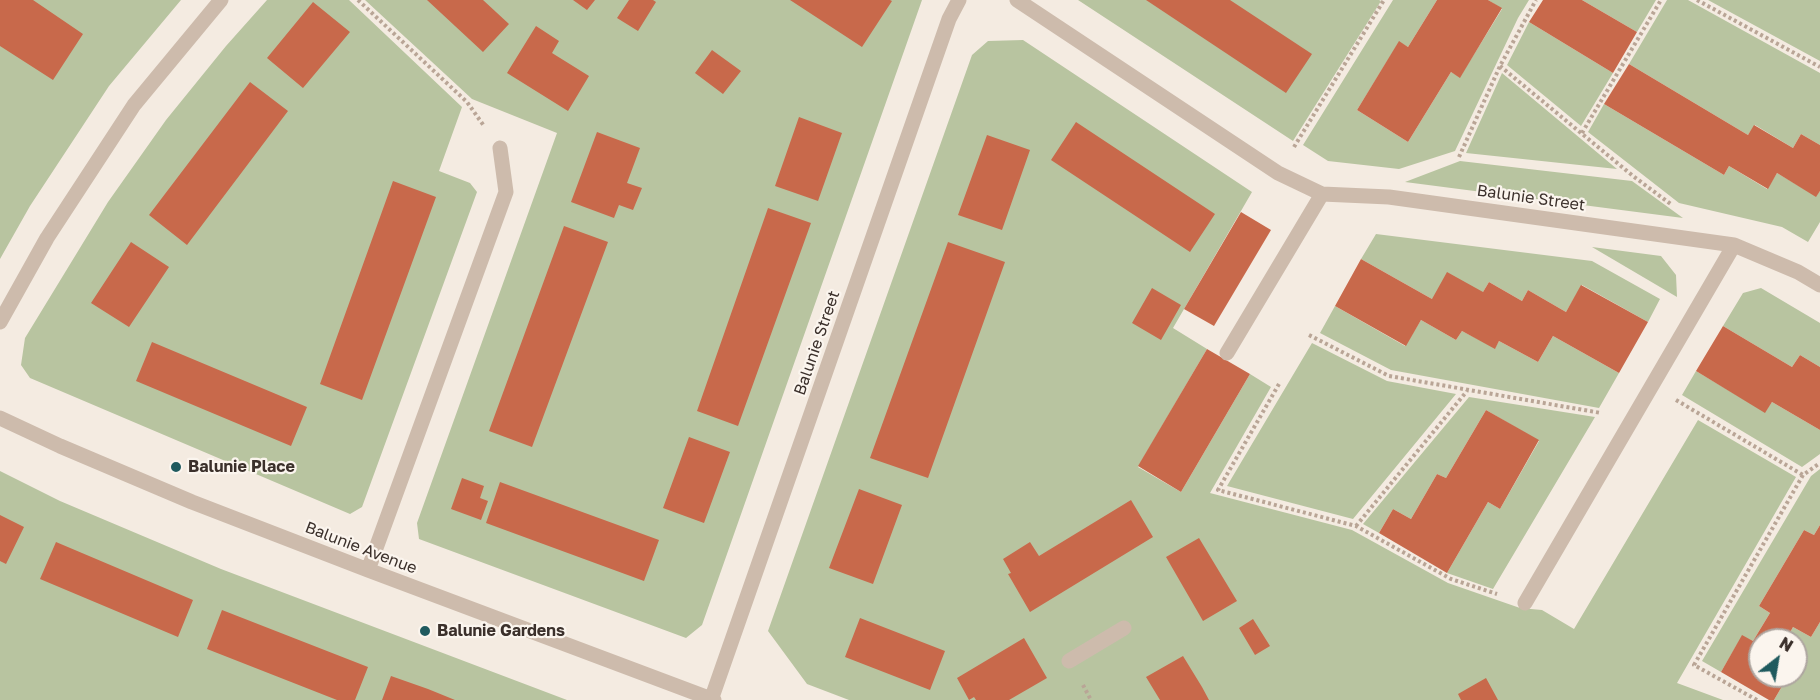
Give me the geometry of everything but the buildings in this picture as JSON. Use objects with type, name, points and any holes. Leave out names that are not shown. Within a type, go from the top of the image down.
[{"type":"street","points":[[0,322],[47,238],[134,105],[221,0]]},
{"type":"street","name":"Balunie Street","points":[[712,700],[949,19],[959,0]]},
{"type":"street","name":"Balunie Street","points":[[1017,0],[1278,173],[1322,194],[1389,197],[1734,245],[1798,272],[1820,285]]},
{"type":"street","points":[[368,570],[506,192],[500,148]]},
{"type":"street","points":[[1227,353],[1322,194]]},
{"type":"street","points":[[1525,603],[1734,245]]},
{"type":"street","name":"Balunie Avenue","points":[[0,418],[181,497],[712,700]]},
{"type":"street","points":[[1069,661],[1124,628]]},
{"type":"path","points":[[358,0],[467,102],[500,148]]},
{"type":"path","points":[[1278,173],[1385,0]]},
{"type":"path","points":[[1459,157],[1500,66],[1536,0]]},
{"type":"path","points":[[1582,134],[1661,0]]},
{"type":"path","points":[[1697,0],[1820,67]]},
{"type":"path","points":[[1500,66],[1633,176],[1687,216],[1684,237]]},
{"type":"path","points":[[1309,335],[1389,376],[1633,418]]},
{"type":"path","points":[[1279,384],[1218,490],[1356,526],[1451,579],[1525,603]]},
{"type":"path","points":[[1652,386],[1803,475]]},
{"type":"path","points":[[1356,526],[1467,391]]},
{"type":"path","points":[[1757,700],[1694,665],[1803,475],[1820,462]]},
{"type":"green space","points":[[0,0],[181,0],[109,86],[30,206],[0,259]]},
{"type":"green space","points":[[267,0],[349,0],[462,107],[439,171],[470,183],[477,192],[362,507],[350,514],[30,378],[21,365],[25,338],[108,202],[166,120]]},
{"type":"green space","points":[[365,0],[922,0],[702,625],[686,638],[419,539],[417,523],[557,133],[472,99]]},
{"type":"green space","points":[[1078,0],[1379,0],[1381,1],[1293,141]]},
{"type":"green space","points":[[1393,0],[1437,0],[1408,47],[1399,42],[1357,110],[1408,142],[1451,72],[1460,77],[1502,9],[1488,0],[1529,0],[1518,18],[1455,151],[1399,169],[1328,161],[1303,145]]},
{"type":"green space","points":[[1582,0],[1656,0],[1637,32]]},
{"type":"green space","points":[[1667,0],[1688,0],[1820,73],[1820,145],[1801,134],[1793,148],[1755,125],[1748,135],[1629,64]]},
{"type":"green space","points":[[1708,0],[1820,0],[1820,61]]},
{"type":"green space","points":[[1529,22],[1613,73],[1581,126],[1507,65]]},
{"type":"green space","points":[[1023,40],[1252,192],[1173,328],[1207,349],[1138,467],[1181,492],[1250,374],[1271,387],[1210,493],[1352,530],[1448,583],[1520,608],[1542,610],[1574,629],[1698,420],[1796,477],[1677,683],[1723,700],[849,700],[807,684],[768,631],[972,55],[988,41]]},
{"type":"green space","points":[[1502,73],[1617,169],[1466,153]]},
{"type":"green space","points":[[1604,104],[1724,175],[1729,166],[1767,189],[1777,173],[1816,196],[1820,191],[1820,222],[1808,242],[1782,227],[1679,203],[1588,132]]},
{"type":"green space","points":[[1460,161],[1632,181],[1683,218],[1405,182]]},
{"type":"green space","points":[[1376,234],[1592,261],[1660,299],[1648,322],[1582,285],[1566,312],[1528,290],[1522,301],[1489,282],[1483,292],[1432,299],[1361,259]]},
{"type":"green space","points":[[1592,247],[1661,256],[1676,275],[1677,297]]},
{"type":"green space","points":[[1761,288],[1820,323],[1820,367],[1800,355],[1792,367],[1723,326],[1743,293]]},
{"type":"green space","points":[[1335,306],[1405,346],[1421,320],[1456,340],[1462,331],[1495,348],[1499,341],[1538,362],[1553,336],[1619,373],[1599,408],[1391,370],[1320,333]]},
{"type":"green space","points":[[1312,343],[1387,381],[1456,394],[1353,519],[1227,486]]},
{"type":"green space","points":[[1696,371],[1765,412],[1772,402],[1820,430],[1820,454],[1802,467],[1682,395]]},
{"type":"green space","points":[[1469,397],[1595,417],[1493,589],[1447,573],[1488,502],[1500,509],[1539,441],[1486,410],[1446,478],[1437,474],[1411,519],[1393,509],[1379,533],[1363,524]]},
{"type":"green space","points":[[1820,469],[1820,525],[1814,535],[1804,530],[1759,606],[1770,613],[1761,628],[1748,628],[1748,639],[1742,636],[1721,672],[1702,661],[1811,476]]},
{"type":"green space","points":[[0,471],[60,501],[221,569],[567,700],[0,700]]},
{"type":"green space","points":[[1820,622],[1820,700],[1774,700],[1781,688],[1808,688],[1808,635],[1811,637]]},
{"type":"place","name":"Balunie Place","points":[[176,467]]},
{"type":"place","name":"Balunie Gardens","points":[[425,631]]}]
